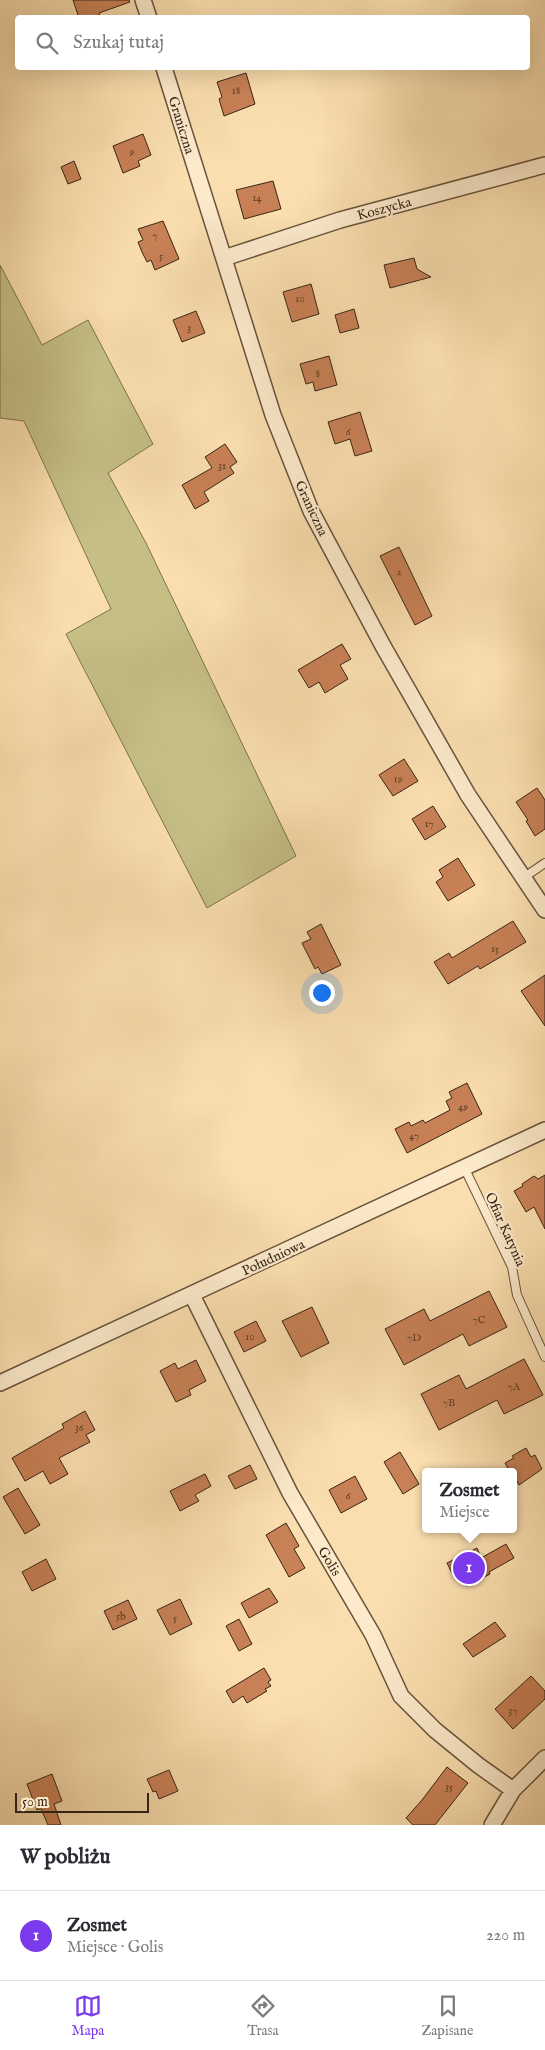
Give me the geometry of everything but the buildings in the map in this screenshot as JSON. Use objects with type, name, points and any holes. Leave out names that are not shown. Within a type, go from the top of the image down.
[{"type":"street","points":[[143,0],[148,15]]},
{"type":"street","name":"Graniczna","points":[[165,70],[273,415],[311,512],[383,646],[454,770],[545,910]]},
{"type":"street","name":"Koszycka","points":[[224,258],[340,220],[545,165]]},
{"type":"street","name":"Południowa","points":[[0,1383],[192,1296],[545,1130]]},
{"type":"street","name":"Golis","points":[[192,1296],[290,1493],[373,1635],[401,1696],[435,1730],[478,1765],[513,1790]]},
{"type":"street","points":[[492,1825],[513,1790],[545,1758]]},
{"type":"lane","points":[[523,878],[545,863]]},
{"type":"lane","name":"Ofiar Katynia","points":[[464,1167],[512,1267],[517,1295],[545,1357]]},
{"type":"shaded area","points":[[0,265],[42,345],[88,320],[153,444],[108,473],[146,543],[296,856],[207,908],[66,634],[111,609],[24,421],[0,418]]},
{"type":"place","name":"Zosmet","points":[[469,1568]]}]
